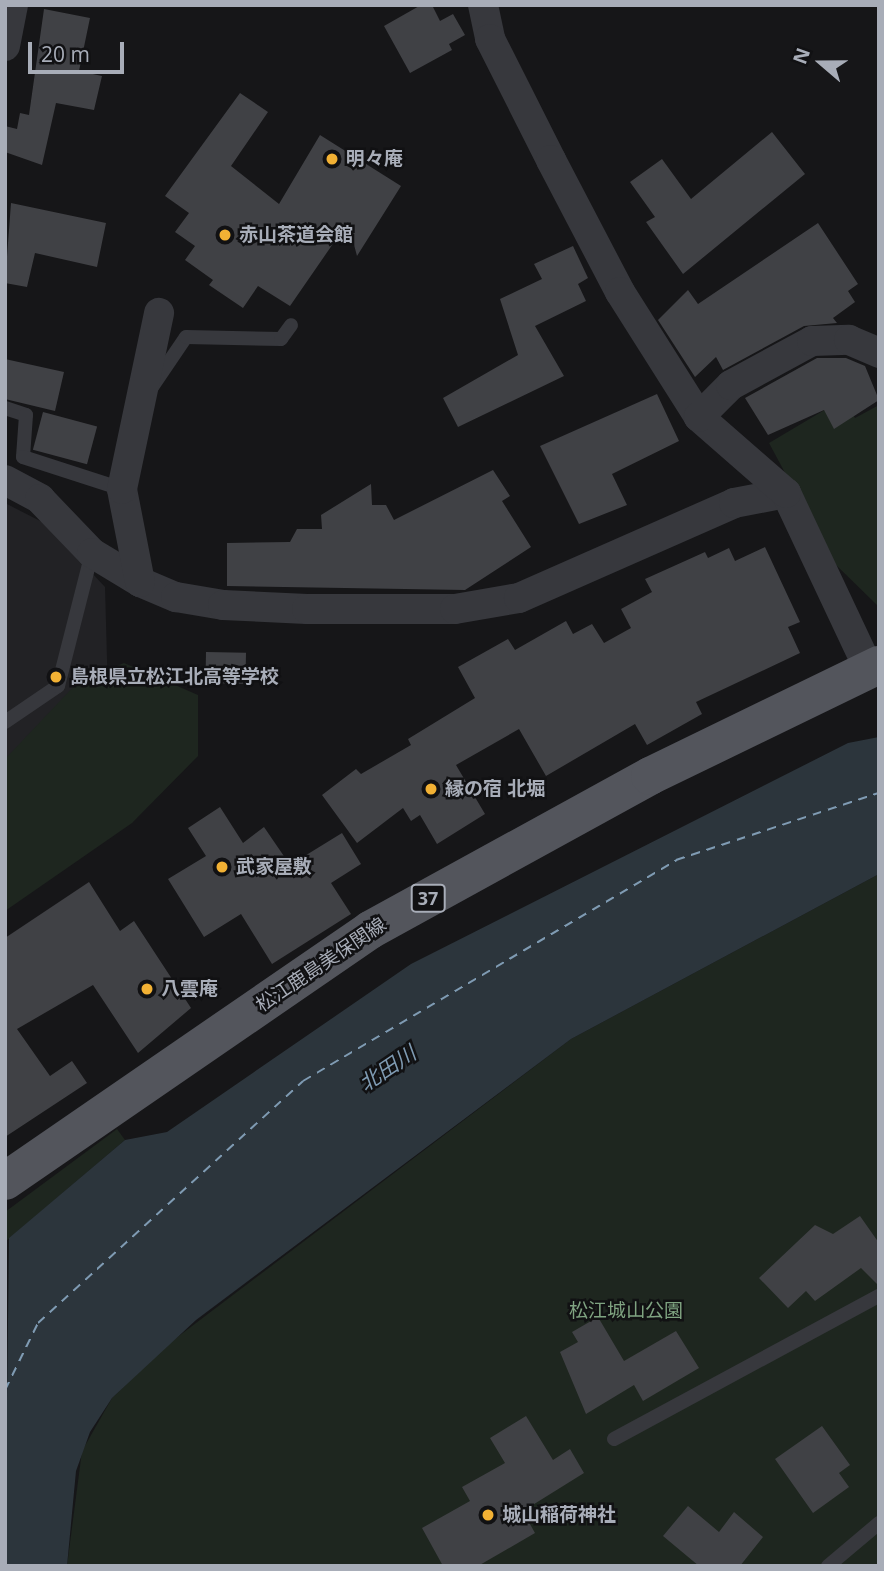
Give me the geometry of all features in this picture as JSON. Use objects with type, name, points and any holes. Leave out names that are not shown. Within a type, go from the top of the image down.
[{"type":"main road","name":"松江鹿島美保関線","points":[[5,1181],[370,930],[873,666]]},
{"type":"street","points":[[5,46],[13,5]]},
{"type":"street","points":[[483,5],[490,39],[551,160],[647,337],[699,417],[786,493],[873,666]]},
{"type":"street","points":[[140,582],[122,489],[144,399],[159,313]]},
{"type":"street","points":[[699,417],[732,385],[812,341],[849,340],[879,353]]},
{"type":"street","points":[[5,480],[40,499],[92,553],[140,582],[223,605],[454,609],[519,598],[734,503],[786,493]]},
{"type":"lane","points":[[144,399],[186,337],[281,340],[291,325]]},
{"type":"lane","points":[[5,408],[26,415],[23,457],[122,489]]},
{"type":"lane","points":[[5,722],[58,686],[92,553]]},
{"type":"lane","points":[[614,1438],[879,1296]]},
{"type":"lane","points":[[828,1566],[879,1523]]},
{"type":"shaded area","name":"島根県立松江北高等学校","points":[[5,503],[46,524],[105,587],[110,767],[5,792]]},
{"type":"green space","points":[[843,399],[855,418],[879,405],[879,607],[833,562],[769,443]]},
{"type":"green space","points":[[124,663],[198,695],[198,756],[132,823],[5,911],[5,759],[78,682]]},
{"type":"green space","name":"松江城山公園","points":[[879,874],[879,1566],[67,1566],[82,1451],[112,1398],[167,1345],[571,1039]]},
{"type":"green space","points":[[117,1129],[125,1140],[5,1242],[5,1212]]},
{"type":"water","name":"北田川","points":[[879,737],[879,874],[571,1039],[196,1320],[112,1398],[90,1432],[76,1471],[67,1566],[5,1566],[9,1238],[125,1140],[167,1132],[411,964],[848,743]]},
{"type":"building","points":[[421,5],[432,5],[440,21],[453,14],[465,35],[449,44],[452,50],[410,73],[384,26]]},
{"type":"building","points":[[44,9],[90,18],[79,71],[102,76],[94,110],[56,103],[42,165],[5,152],[5,126],[17,129],[20,113],[29,115]]},
{"type":"building","points":[[240,93],[268,112],[231,166],[279,204],[320,135],[401,186],[357,256],[348,222],[290,306],[258,286],[243,308],[209,285],[213,280],[185,260],[195,246],[175,232],[189,213],[165,196]]},
{"type":"building","points":[[772,132],[805,174],[683,274],[646,222],[655,217],[630,182],[662,159],[691,199]]},
{"type":"building","points":[[11,203],[106,223],[97,267],[35,253],[27,287],[5,283]]},
{"type":"building","points":[[818,223],[858,284],[848,291],[855,302],[833,318],[837,323],[804,326],[723,370],[716,357],[695,377],[658,320],[688,290],[698,304]]},
{"type":"building","points":[[573,246],[588,278],[578,284],[586,301],[535,326],[564,376],[458,427],[443,398],[518,355],[500,299],[542,279],[534,264]]},
{"type":"building","points":[[817,358],[846,358],[865,366],[879,400],[834,429],[824,410],[768,435],[745,398]]},
{"type":"building","points":[[5,359],[64,372],[55,411],[5,399]]},
{"type":"building","points":[[657,394],[679,441],[612,474],[627,505],[579,524],[540,446]]},
{"type":"building","points":[[43,412],[97,426],[87,464],[33,450]]},
{"type":"building","points":[[493,470],[510,496],[502,501],[531,547],[465,590],[227,586],[227,543],[290,542],[297,529],[322,529],[321,515],[371,484],[372,505],[386,505],[394,520]]},
{"type":"building","points":[[765,547],[800,622],[788,627],[800,653],[696,702],[702,714],[647,745],[635,724],[546,776],[519,729],[456,765],[485,814],[437,844],[420,815],[411,821],[403,808],[357,843],[322,795],[356,769],[361,774],[411,745],[408,739],[475,698],[458,667],[508,639],[515,650],[566,621],[573,634],[592,624],[604,643],[631,628],[621,609],[652,592],[645,579],[705,552],[708,558],[729,548],[735,561]]},
{"type":"building","points":[[206,652],[246,653],[245,684],[205,683]]},
{"type":"building","points":[[220,807],[243,843],[264,827],[290,865],[342,833],[361,864],[331,883],[351,914],[272,964],[241,914],[204,937],[168,879],[206,856],[188,828]]},
{"type":"building","points":[[89,882],[120,931],[134,921],[191,1008],[138,1053],[93,985],[17,1029],[50,1076],[72,1061],[87,1083],[5,1137],[5,938]]},
{"type":"building","points":[[860,1216],[879,1243],[879,1286],[861,1268],[815,1301],[806,1291],[788,1308],[759,1278],[815,1225],[833,1234]]},
{"type":"building","points":[[598,1317],[624,1361],[676,1331],[699,1368],[643,1401],[634,1385],[586,1414],[560,1352],[578,1342],[572,1332]]},
{"type":"building","name":"城山稲荷神社","points":[[526,1416],[553,1460],[570,1449],[584,1473],[531,1506],[535,1512],[526,1517],[535,1533],[478,1566],[443,1566],[422,1528],[470,1501],[462,1487],[505,1463],[490,1438]]},
{"type":"building","points":[[822,1426],[850,1465],[839,1473],[849,1487],[813,1513],[775,1459]]},
{"type":"building","points":[[688,1506],[719,1532],[734,1512],[763,1537],[740,1566],[699,1566],[663,1536]]},
{"type":"ferry route","points":[[5,1390],[38,1323],[303,1081],[676,860],[879,793]]},
{"type":"place","name":"明々庵","points":[[332,159]]},
{"type":"place","name":"赤山茶道会館","points":[[225,235]]},
{"type":"place","name":"島根県立松江北高等学校","points":[[56,677]]},
{"type":"place","name":"縁の宿 北堀","points":[[431,789]]},
{"type":"place","name":"武家屋敷","points":[[222,867]]},
{"type":"place","name":"八雲庵","points":[[147,989]]},
{"type":"place","name":"城山稲荷神社","points":[[488,1515]]}]
